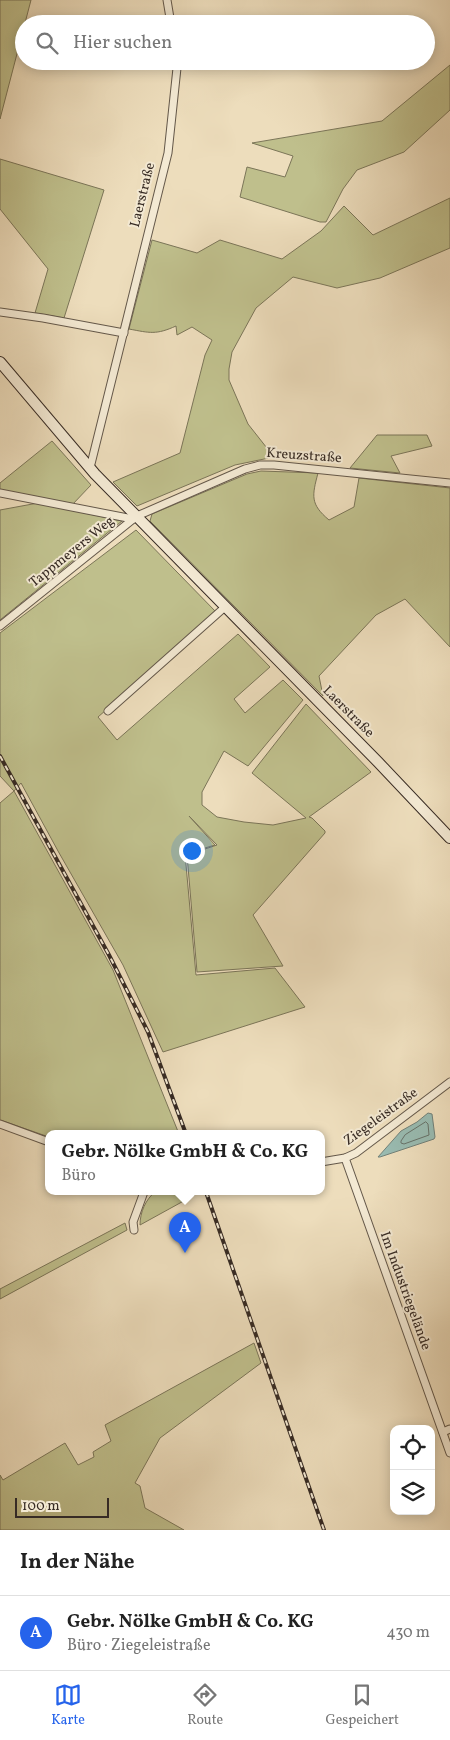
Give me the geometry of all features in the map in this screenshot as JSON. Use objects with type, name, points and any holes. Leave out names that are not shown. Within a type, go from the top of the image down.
[{"type":"main road","name":"Laerstraße","points":[[0,362],[90,468],[135,517],[378,762],[450,838]]},
{"type":"street","points":[[167,0],[170,15]]},
{"type":"street","name":"Laerstraße","points":[[90,468],[168,153],[177,70]]},
{"type":"street","points":[[0,312],[124,333]]},
{"type":"street","name":"Kreuzstraße","points":[[135,517],[245,469],[260,465],[450,482]]},
{"type":"street","points":[[0,493],[135,517]]},
{"type":"street","name":"Tappmeyers Weg","points":[[0,626],[135,517]]},
{"type":"street","points":[[108,711],[225,607]]},
{"type":"street","name":"Ziegeleistraße","points":[[325,1161],[345,1158],[356,1153],[450,1082]]},
{"type":"street","points":[[0,1124],[45,1141]]},
{"type":"street","name":"Im Industriegelände","points":[[345,1158],[446,1430],[450,1453]]},
{"type":"street","points":[[134,1230],[133,1222],[143,1195]]},
{"type":"green space","points":[[0,0],[31,0],[27,15],[15,15],[15,61],[0,119]]},
{"type":"green space","points":[[450,65],[450,110],[404,152],[357,170],[343,189],[326,222],[320,222],[240,197],[247,167],[285,177],[293,156],[252,143],[382,121]]},
{"type":"green space","points":[[0,159],[104,190],[64,318],[35,313],[48,269],[0,209]]},
{"type":"green space","points":[[450,198],[450,248],[380,278],[337,288],[293,277],[256,308],[232,352],[229,380],[248,424],[274,457],[235,465],[137,506],[113,482],[180,453],[205,355],[212,340],[192,327],[177,335],[176,326],[163,331],[153,332],[129,329],[152,240],[197,253],[220,240],[282,259],[321,231],[344,206],[373,235]]},
{"type":"green space","points":[[377,435],[427,435],[432,446],[391,456],[400,473],[350,468]]},
{"type":"green space","points":[[52,441],[91,485],[72,505],[0,491],[0,483]]},
{"type":"green space","points":[[261,471],[318,473],[314,499],[318,509],[329,520],[354,507],[359,478],[450,488],[450,647],[405,599],[376,615],[319,676],[323,696],[150,521],[152,514],[247,474]]},
{"type":"green space","points":[[38,503],[122,521],[0,620],[0,510]]},
{"type":"green space","points":[[136,530],[217,613],[98,717],[117,740],[238,634],[270,667],[234,699],[245,713],[283,680],[303,700],[248,766],[224,751],[202,792],[202,805],[217,817],[244,822],[273,825],[306,818],[252,773],[306,704],[371,772],[309,817],[325,833],[253,915],[283,966],[197,972],[187,855],[217,845],[189,816],[215,845],[185,854],[196,975],[275,968],[305,1007],[163,1052],[123,965],[21,783],[14,791],[0,776],[0,633]]},
{"type":"green space","points":[[14,791],[113,970],[177,1130],[45,1130],[45,1136],[3,1121],[0,1123],[0,803]]},
{"type":"green space","points":[[152,1195],[195,1195],[140,1225],[144,1206]]},
{"type":"green space","points":[[125,1223],[127,1230],[0,1299],[0,1289]]},
{"type":"green space","points":[[254,1343],[261,1363],[160,1438],[135,1483],[140,1486],[145,1508],[184,1530],[0,1530],[0,1475],[3,1480],[65,1443],[78,1465],[94,1457],[93,1452],[111,1441],[105,1425]]},
{"type":"water","points":[[428,1113],[432,1114],[434,1139],[378,1157],[401,1131]]},
{"type":"railway","points":[[0,756],[109,955],[148,1032],[185,1130]]},
{"type":"railway","points":[[207,1195],[324,1530]]},
{"type":"place","name":"Gebr. Nölke GmbH & Co. KG","points":[[185,1253]]}]
